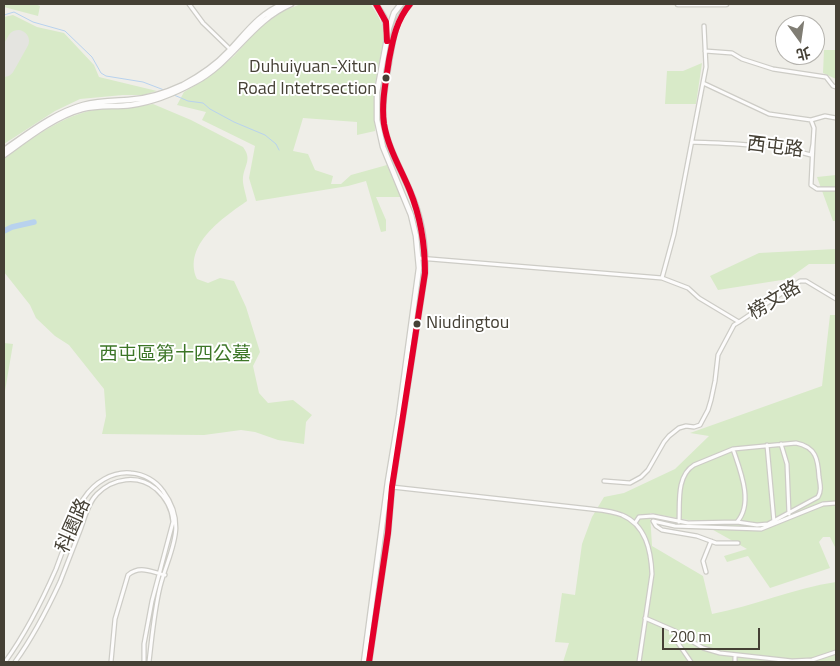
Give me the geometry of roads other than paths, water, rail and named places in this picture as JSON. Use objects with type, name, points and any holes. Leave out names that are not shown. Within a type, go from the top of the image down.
[{"type":"street","points":[[188,4],[203,23],[232,51]]},
{"type":"street","points":[[4,150],[67,110],[91,103],[151,97],[181,86],[232,51],[252,25],[283,4]]},
{"type":"street","points":[[4,155],[67,114],[96,106],[131,105],[166,96],[208,74],[262,22],[280,9],[291,4]]},
{"type":"street","points":[[376,4],[384,17],[387,37]]},
{"type":"street","points":[[364,662],[419,268],[412,215],[383,146],[377,120],[378,92],[387,37],[394,13],[401,4]]},
{"type":"street","points":[[369,662],[388,532],[390,486],[423,291],[426,258],[424,237],[418,212],[391,149],[383,117],[384,90],[395,29],[400,16],[410,4]]},
{"type":"street","points":[[678,4],[726,4]]},
{"type":"street","points":[[662,278],[674,234],[706,67],[704,26]]},
{"type":"street","points":[[705,51],[732,53],[742,59],[773,69],[826,77],[832,86],[836,87]]},
{"type":"street","points":[[703,83],[769,114],[811,120],[825,116],[836,118]]},
{"type":"street","points":[[811,120],[814,128],[813,144]]},
{"type":"street","name":"西屯路","points":[[692,142],[759,145],[811,155],[813,144]]},
{"type":"street","name":"西屯路","points":[[813,144],[811,185],[817,189],[836,189]]},
{"type":"street","name":"榜文路","points":[[418,258],[662,278],[688,288],[699,298],[739,322],[800,281],[806,281],[836,298]]},
{"type":"street","points":[[604,481],[630,482],[641,477],[648,470],[669,436],[679,428],[700,425],[711,400],[718,355],[734,325],[739,322]]},
{"type":"street","points":[[635,523],[639,517],[653,516],[679,522],[736,522],[757,525],[774,522],[818,497],[821,487],[819,468],[814,451],[796,443],[767,445],[733,449],[694,465],[685,474],[682,484],[679,522]]},
{"type":"street","points":[[781,444],[787,464],[789,514]]},
{"type":"street","points":[[767,445],[774,522]]},
{"type":"street","points":[[733,449],[744,486],[742,516],[736,522]]},
{"type":"street","name":"科園路","points":[[6,662],[31,620],[48,586],[82,501],[95,485],[103,480],[117,474],[130,473],[141,475],[160,486],[173,504],[176,517],[177,530],[161,585],[153,622],[149,662]]},
{"type":"street","name":"科園路","points":[[15,662],[42,621],[63,574],[88,507],[96,495],[107,486],[125,480],[139,480],[154,487],[160,492],[172,514],[172,528],[159,573],[146,632],[144,662]]},
{"type":"street","points":[[390,486],[591,508],[622,515],[635,523],[647,540],[652,560],[652,574],[639,662]]},
{"type":"street","points":[[738,543],[716,543],[697,536],[662,530],[653,521],[675,526],[762,529],[822,504],[836,503]]},
{"type":"street","points":[[706,572],[704,560],[711,541]]},
{"type":"street","points":[[111,662],[115,619],[128,575],[137,569],[145,569],[165,575]]},
{"type":"street","points":[[645,618],[703,648],[735,655],[774,661],[812,661],[836,652]]},
{"type":"street","points":[[675,632],[678,643],[692,662]]},
{"type":"street","points":[[735,655],[735,662]]},
{"type":"waterway","points":[[4,15],[14,12],[33,22],[65,31],[92,57],[101,73],[106,76],[143,82],[164,90]]},
{"type":"waterway","points":[[174,95],[188,101],[203,103],[234,122],[265,135],[276,144],[279,150]]},
{"type":"waterway","points":[[4,231],[12,227],[34,222]]},
{"type":"place","name":"Duhuiyuan-Xitun Road Intetrsection","points":[[386,78]]},
{"type":"place","name":"Niudingtou","points":[[417,324]]},
{"type":"park label","name":"西屯區第十四公墓","points":[[175,355]]}]
